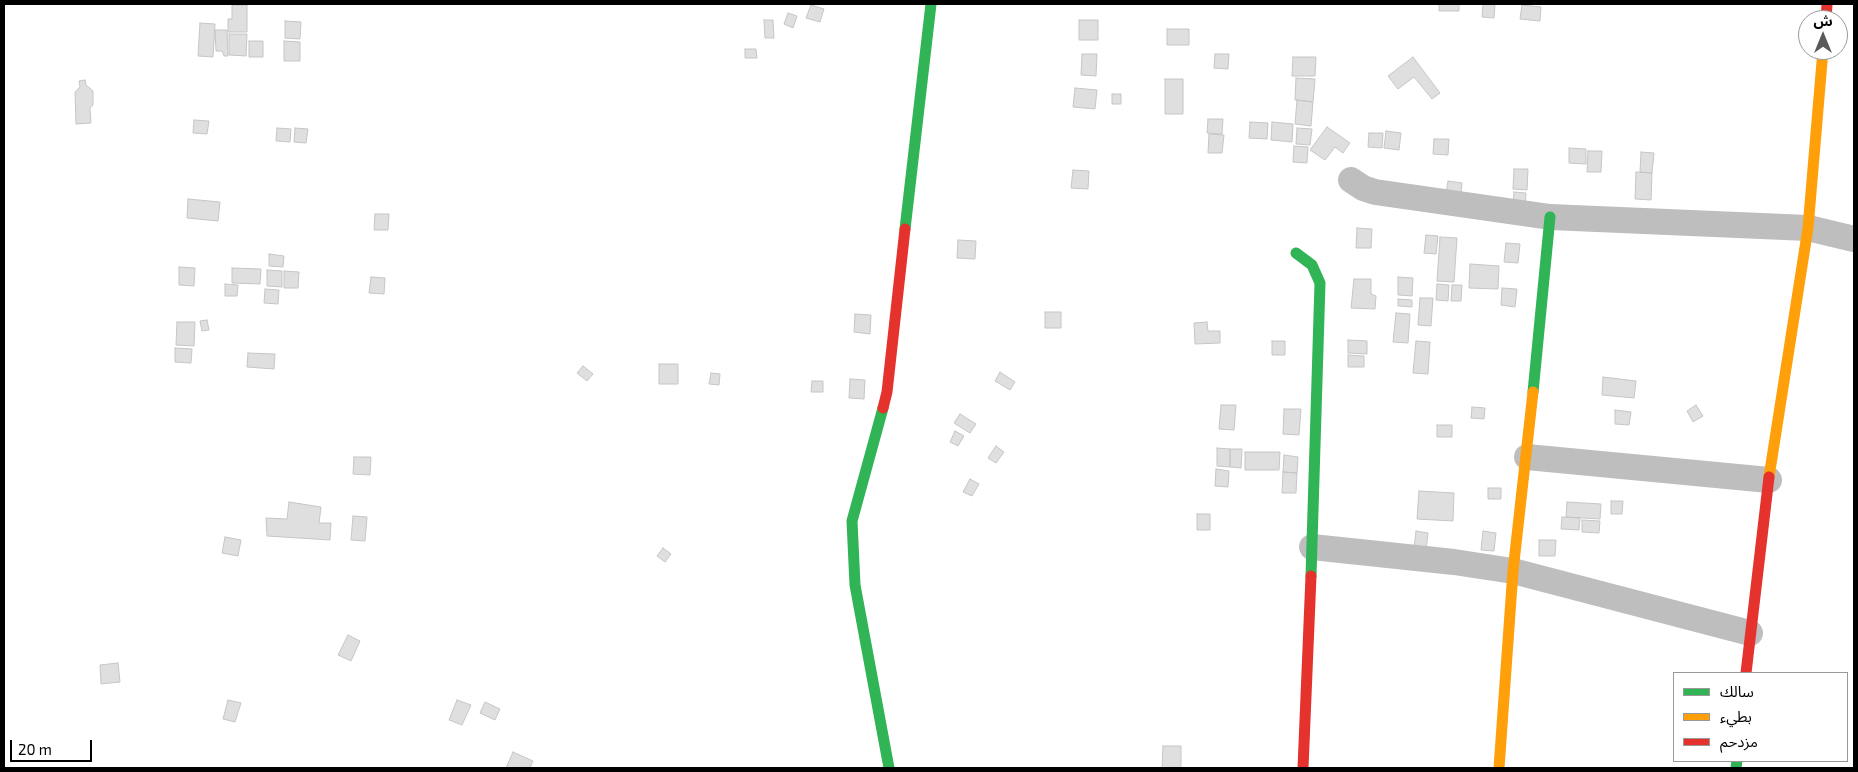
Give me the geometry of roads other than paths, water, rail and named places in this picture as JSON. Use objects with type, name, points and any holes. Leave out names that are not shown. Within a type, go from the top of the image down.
[{"type":"street","points":[[889,768],[855,585],[852,522],[887,392],[932,4]]},
{"type":"street","points":[[1746,672],[1769,480],[1808,228],[1822,60]]},
{"type":"street","points":[[1351,180],[1363,188],[1375,192],[1550,217],[1808,228],[1854,239]]},
{"type":"street","points":[[1500,768],[1513,570],[1527,456],[1550,217]]},
{"type":"street","points":[[1296,253],[1312,265],[1320,283],[1303,768]]},
{"type":"street","points":[[1527,456],[1769,480]]},
{"type":"street","points":[[1312,547],[1513,570],[1750,633]]}]
